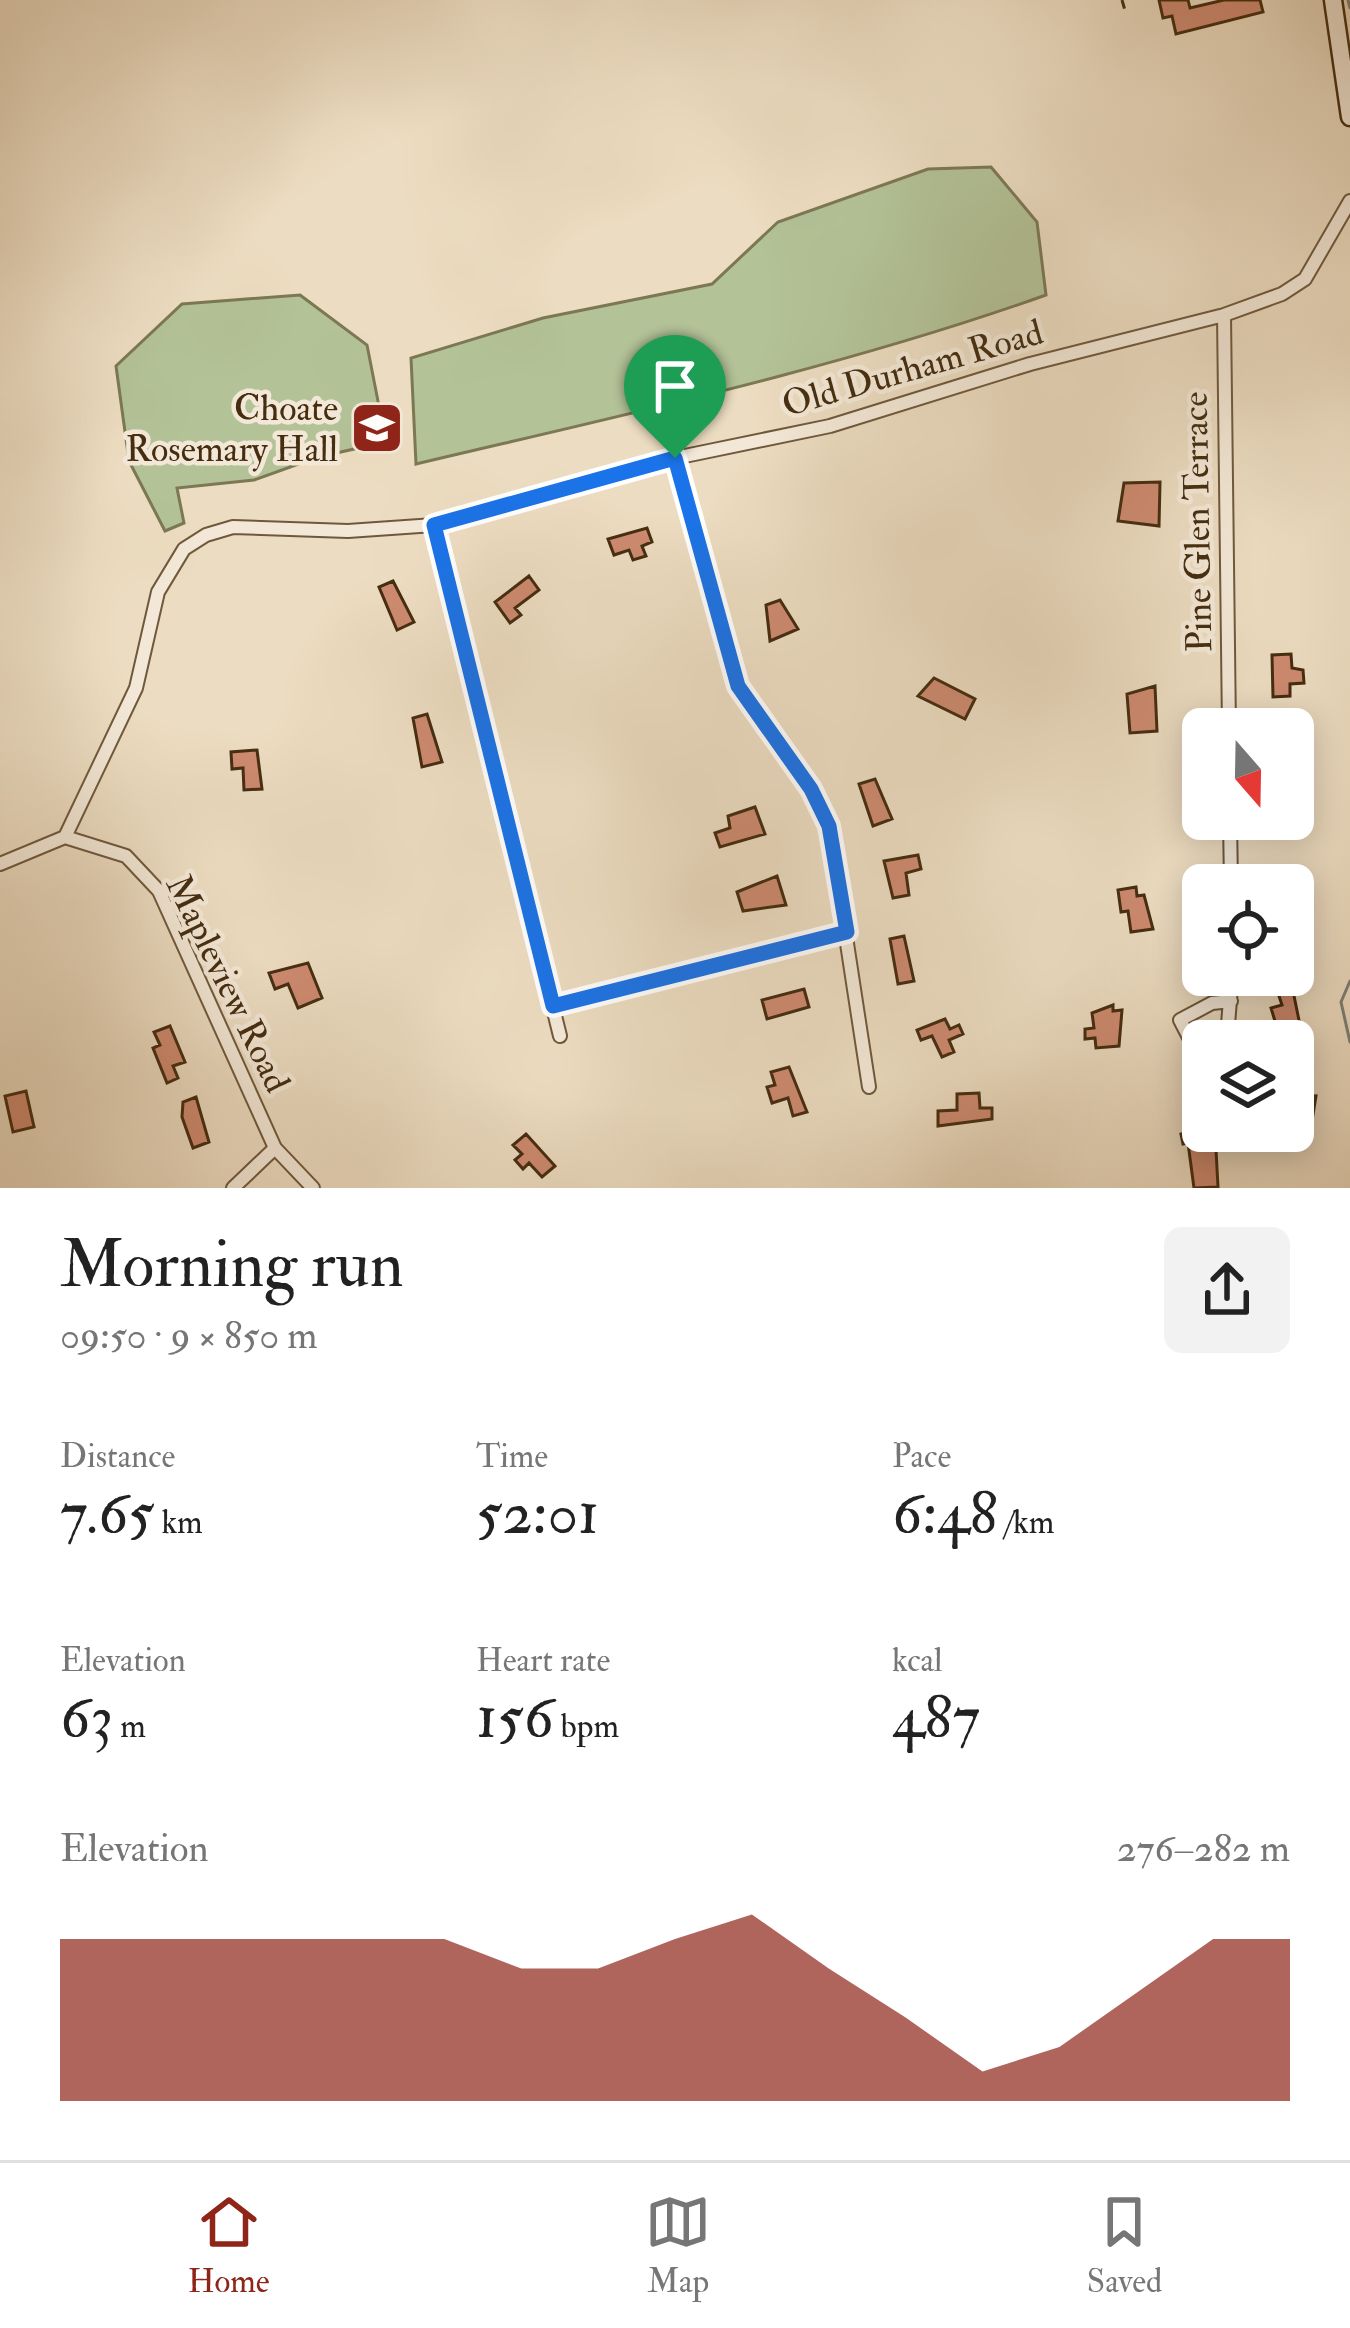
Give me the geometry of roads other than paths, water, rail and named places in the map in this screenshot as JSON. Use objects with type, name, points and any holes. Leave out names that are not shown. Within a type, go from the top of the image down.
[{"type":"main road","points":[[1333,0],[1344,43],[1350,117]]},
{"type":"street","name":"Old Durham Road","points":[[64,837],[136,688],[158,592],[184,549],[233,526],[348,531],[434,525],[675,458],[830,426],[1030,364],[1224,315],[1282,294],[1305,279],[1350,201]]},
{"type":"street","name":"Pine Glen Terrace","points":[[1224,315],[1229,708]]},
{"type":"street","points":[[675,458],[738,686],[811,789],[829,826],[869,1087]]},
{"type":"street","points":[[434,525],[560,1036]]},
{"type":"street","points":[[0,864],[64,837]]},
{"type":"street","name":"Mapleview Road","points":[[64,837],[126,856],[159,891],[275,1148],[313,1188]]},
{"type":"street","points":[[553,1006],[847,932]]},
{"type":"street","points":[[1229,1020],[1231,996]]},
{"type":"street","points":[[1182,1024],[1180,1020],[1212,1003],[1231,1001]]},
{"type":"street","points":[[233,1188],[275,1148]]},
{"type":"waterway","points":[[1348,0],[1350,8]]},
{"type":"waterway","points":[[1350,981],[1341,1002],[1350,1042]]},
{"type":"place","name":"Choate Rosemary Hall","points":[[377,428]]}]
